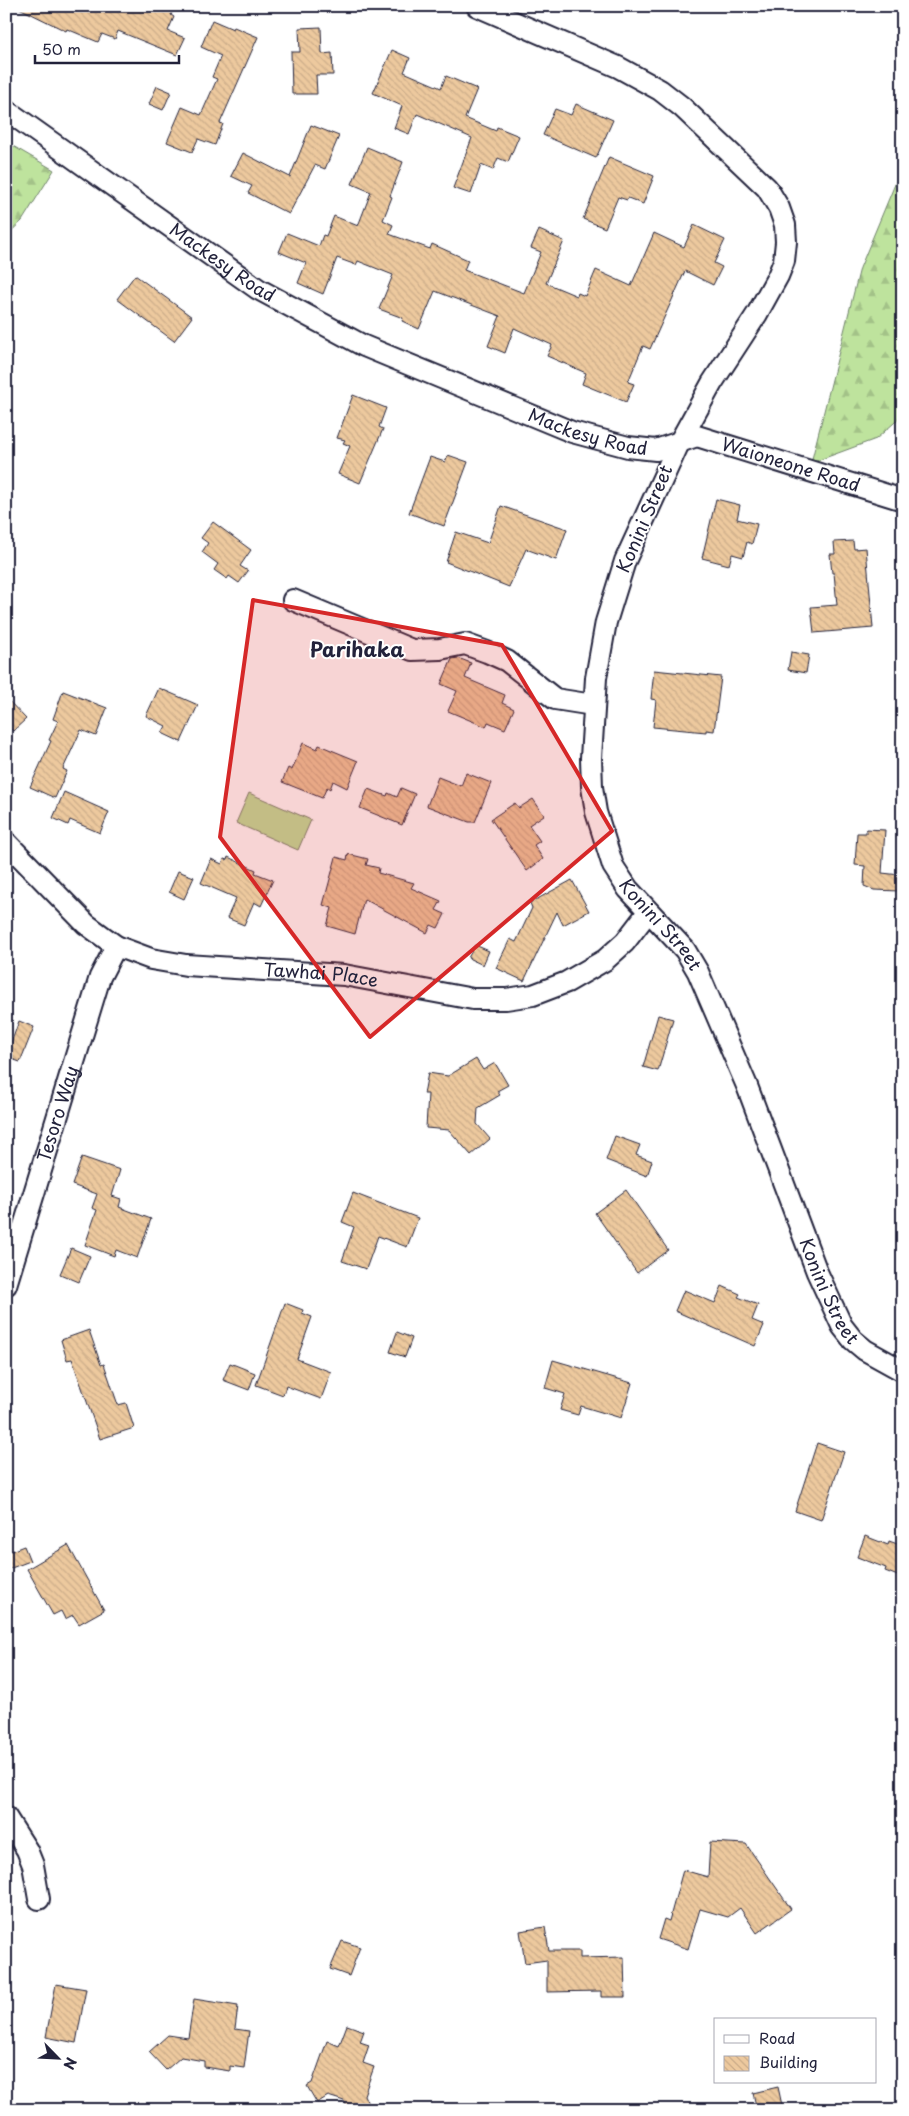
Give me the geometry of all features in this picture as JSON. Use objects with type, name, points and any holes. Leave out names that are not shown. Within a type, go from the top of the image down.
[{"type":"street","points":[[477,6],[618,67],[660,90],[682,107],[743,164],[767,188],[779,208],[785,224],[786,242],[784,261],[778,276],[679,442]]},
{"type":"street","name":"Mackesy Road","points":[[6,110],[258,289],[364,346],[572,432],[601,441],[628,448],[656,450],[679,442]]},
{"type":"street","name":"Waioneone Road","points":[[679,442],[698,436],[903,500]]},
{"type":"street","name":"Konini Street","points":[[679,442],[637,532],[622,570],[606,622],[593,705],[591,767],[596,812],[613,866],[628,889],[685,950],[698,972],[747,1086],[817,1272],[842,1326],[853,1340],[866,1350],[903,1371]]},
{"type":"street","points":[[293,600],[412,650],[440,649],[465,644],[507,661],[555,699],[593,705]]},
{"type":"street","name":"Tawhai Place","points":[[6,842],[86,924],[116,946],[151,958],[186,965],[344,975],[473,999],[506,999],[533,995],[567,982],[605,960],[625,942],[648,912]]},
{"type":"street","name":"Tesoro Way","points":[[6,1285],[100,977],[116,946]]},
{"type":"street","points":[[6,1817],[27,1850],[34,1865],[39,1899]]},
{"type":"highlighted area","points":[[253,600],[502,645],[612,831],[370,1037],[220,837]]},
{"type":"green space","points":[[6,142],[54,170],[22,221],[6,236]]},
{"type":"green space","points":[[903,165],[903,415],[876,439],[811,463],[860,268]]},
{"type":"green space","points":[[249,793],[311,820],[298,850],[236,823]]},
{"type":"building","points":[[15,6],[175,6],[171,15],[174,17],[168,31],[185,38],[177,55],[118,31],[115,39],[102,34],[98,42],[67,29],[66,31]]},
{"type":"building","points":[[212,20],[258,37],[220,123],[223,124],[215,145],[198,139],[192,152],[167,142],[182,107],[201,115],[217,79],[212,77],[221,56],[201,47]]},
{"type":"building","points":[[321,27],[322,54],[332,53],[333,75],[316,75],[317,94],[292,94],[291,52],[300,52],[299,28]]},
{"type":"building","points":[[392,50],[410,58],[404,72],[441,88],[446,76],[477,89],[465,118],[496,131],[497,127],[519,136],[508,162],[498,158],[493,170],[481,165],[471,194],[453,188],[472,138],[417,114],[409,134],[394,128],[402,106],[373,93]]},
{"type":"building","points":[[157,86],[171,92],[163,110],[149,104]]},
{"type":"building","points":[[576,104],[613,120],[596,158],[543,135],[555,109],[571,115]]},
{"type":"building","points":[[311,125],[339,136],[325,169],[315,165],[289,214],[248,193],[252,186],[231,176],[243,153],[290,177]]},
{"type":"building","points":[[367,147],[403,162],[383,220],[393,225],[389,234],[430,249],[432,244],[468,260],[464,270],[524,293],[541,252],[531,248],[539,230],[564,241],[546,283],[577,296],[578,293],[585,296],[596,270],[631,286],[654,233],[684,247],[694,225],[725,240],[714,263],[722,267],[713,285],[685,271],[650,349],[643,346],[628,382],[634,384],[626,402],[582,384],[586,373],[547,356],[552,345],[514,328],[505,353],[488,346],[500,316],[435,291],[419,329],[402,321],[403,318],[379,309],[393,275],[358,261],[356,265],[337,258],[323,294],[298,283],[306,263],[279,252],[287,233],[319,246],[323,235],[326,236],[334,216],[358,226],[371,192],[352,184]]},
{"type":"building","points":[[609,157],[654,176],[643,204],[628,198],[627,200],[618,197],[605,228],[583,219]]},
{"type":"building","points":[[135,275],[192,317],[174,341],[117,299]]},
{"type":"building","points":[[353,395],[386,408],[379,427],[383,429],[360,483],[338,474],[350,446],[343,443],[345,440],[337,438]]},
{"type":"building","points":[[448,455],[468,462],[444,526],[409,513],[430,457],[445,462]]},
{"type":"building","points":[[716,499],[740,505],[737,519],[757,524],[752,544],[747,542],[743,557],[732,554],[729,565],[702,558]]},
{"type":"building","points":[[501,506],[567,529],[556,560],[526,549],[509,587],[446,562],[456,532],[488,543]]},
{"type":"building","points":[[213,522],[251,550],[240,566],[248,571],[239,583],[229,576],[227,579],[214,570],[218,564],[202,552],[208,543],[201,538]]},
{"type":"building","points":[[853,541],[854,549],[866,548],[873,628],[814,633],[811,607],[837,605],[830,554],[835,554],[834,542]]},
{"type":"building","points":[[791,652],[809,655],[806,673],[788,670]]},
{"type":"building","points":[[458,658],[471,663],[465,678],[505,695],[502,703],[514,709],[505,729],[488,722],[486,727],[448,711],[457,691],[441,684],[452,659]]},
{"type":"building","points":[[654,670],[721,677],[714,731],[706,730],[706,732],[653,727],[656,700],[651,699]]},
{"type":"building","points":[[159,688],[198,705],[181,742],[162,733],[166,726],[146,716]]},
{"type":"building","points":[[63,691],[107,708],[96,736],[81,730],[63,769],[67,771],[55,798],[30,787],[58,721],[53,719]]},
{"type":"building","points":[[6,698],[26,719],[13,731],[6,724]]},
{"type":"building","points":[[303,743],[317,749],[319,745],[358,761],[347,788],[333,781],[330,789],[327,787],[322,798],[282,782],[288,768],[292,770]]},
{"type":"building","points":[[466,773],[491,783],[475,822],[469,822],[427,806],[438,777],[461,786]]},
{"type":"building","points":[[401,788],[415,794],[402,825],[360,808],[368,789],[387,796],[388,793],[397,797]]},
{"type":"building","points":[[64,792],[109,812],[100,833],[70,820],[68,825],[53,818]]},
{"type":"building","points":[[533,799],[544,815],[529,825],[540,841],[534,845],[543,859],[527,871],[491,819],[515,803],[519,808]]},
{"type":"building","points":[[866,829],[885,830],[882,873],[900,875],[899,891],[874,890],[864,886],[865,866],[855,865],[857,833],[866,833]]},
{"type":"building","points":[[348,854],[368,859],[366,865],[379,868],[378,873],[414,883],[411,888],[441,901],[436,910],[445,914],[438,928],[431,925],[427,933],[364,899],[355,934],[327,926],[332,908],[323,905],[336,857],[347,860]]},
{"type":"building","points":[[228,857],[256,870],[255,873],[273,880],[261,906],[254,902],[244,925],[227,918],[236,898],[201,883],[211,859],[222,864],[224,859],[227,860]]},
{"type":"building","points":[[178,871],[194,877],[184,899],[169,892]]},
{"type":"building","points":[[572,880],[589,911],[563,925],[557,912],[524,981],[496,968],[510,939],[516,942],[532,908],[530,903]]},
{"type":"building","points":[[475,945],[489,951],[483,965],[468,958]]},
{"type":"building","points":[[658,1015],[673,1019],[658,1071],[643,1067]]},
{"type":"building","points":[[19,1021],[34,1027],[20,1062],[6,1057]]},
{"type":"building","points":[[476,1059],[483,1070],[495,1063],[508,1085],[497,1091],[500,1095],[478,1108],[477,1124],[490,1139],[471,1155],[449,1130],[426,1128],[428,1094],[424,1094],[428,1073],[448,1076]]},
{"type":"building","points":[[615,1136],[640,1145],[636,1155],[652,1161],[647,1176],[606,1160]]},
{"type":"building","points":[[82,1157],[120,1170],[112,1196],[121,1199],[119,1207],[151,1219],[137,1258],[116,1250],[114,1256],[85,1245],[97,1210],[92,1208],[97,1194],[72,1185]]},
{"type":"building","points":[[626,1190],[668,1250],[637,1273],[595,1213]]},
{"type":"building","points":[[353,1193],[418,1218],[407,1247],[378,1236],[366,1269],[342,1261],[354,1227],[342,1222]]},
{"type":"building","points":[[71,1248],[90,1256],[79,1282],[60,1274]]},
{"type":"building","points":[[722,1286],[740,1294],[738,1297],[758,1305],[752,1320],[764,1325],[755,1346],[675,1311],[684,1290],[715,1303]]},
{"type":"building","points":[[285,1303],[303,1310],[302,1313],[312,1317],[297,1359],[331,1372],[321,1399],[286,1386],[283,1395],[256,1385]]},
{"type":"building","points":[[89,1330],[101,1365],[104,1364],[118,1405],[126,1403],[134,1428],[100,1439],[72,1359],[67,1360],[61,1340]]},
{"type":"building","points":[[397,1332],[412,1338],[405,1357],[390,1352]]},
{"type":"building","points":[[553,1360],[632,1383],[621,1418],[581,1406],[578,1415],[560,1410],[565,1394],[545,1388]]},
{"type":"building","points":[[230,1363],[255,1373],[249,1390],[223,1380]]},
{"type":"building","points":[[817,1443],[844,1452],[821,1520],[795,1511]]},
{"type":"building","points":[[865,1536],[888,1545],[889,1541],[903,1546],[903,1578],[885,1571],[886,1568],[857,1557]]},
{"type":"building","points":[[68,1545],[104,1610],[79,1624],[73,1615],[65,1619],[61,1611],[53,1615],[27,1569]]},
{"type":"building","points":[[24,1546],[30,1561],[6,1570],[6,1553]]},
{"type":"building","points":[[710,1842],[746,1844],[791,1909],[757,1933],[740,1908],[728,1917],[700,1909],[688,1949],[658,1939],[664,1919],[669,1921],[683,1870],[708,1877]]},
{"type":"building","points":[[545,1927],[549,1951],[580,1951],[580,1958],[624,1957],[625,1997],[601,1997],[601,1991],[547,1992],[547,1960],[525,1963],[520,1931]]},
{"type":"building","points":[[342,1941],[360,1947],[349,1976],[330,1969]]},
{"type":"building","points":[[56,1984],[86,1989],[76,2043],[46,2037]]},
{"type":"building","points":[[194,1999],[238,2006],[235,2029],[249,2031],[244,2068],[230,2066],[230,2071],[204,2067],[204,2061],[181,2057],[166,2070],[149,2052],[168,2035],[188,2038]]},
{"type":"building","points":[[347,2025],[364,2031],[360,2042],[369,2045],[363,2063],[374,2067],[364,2095],[371,2110],[349,2110],[344,2101],[328,2096],[317,2103],[307,2086],[312,2083],[327,2041],[339,2046]]},
{"type":"building","points":[[778,2087],[783,2110],[757,2110],[753,2093]]},
{"type":"district","name":"Parihaka","points":[[357,650]]}]
